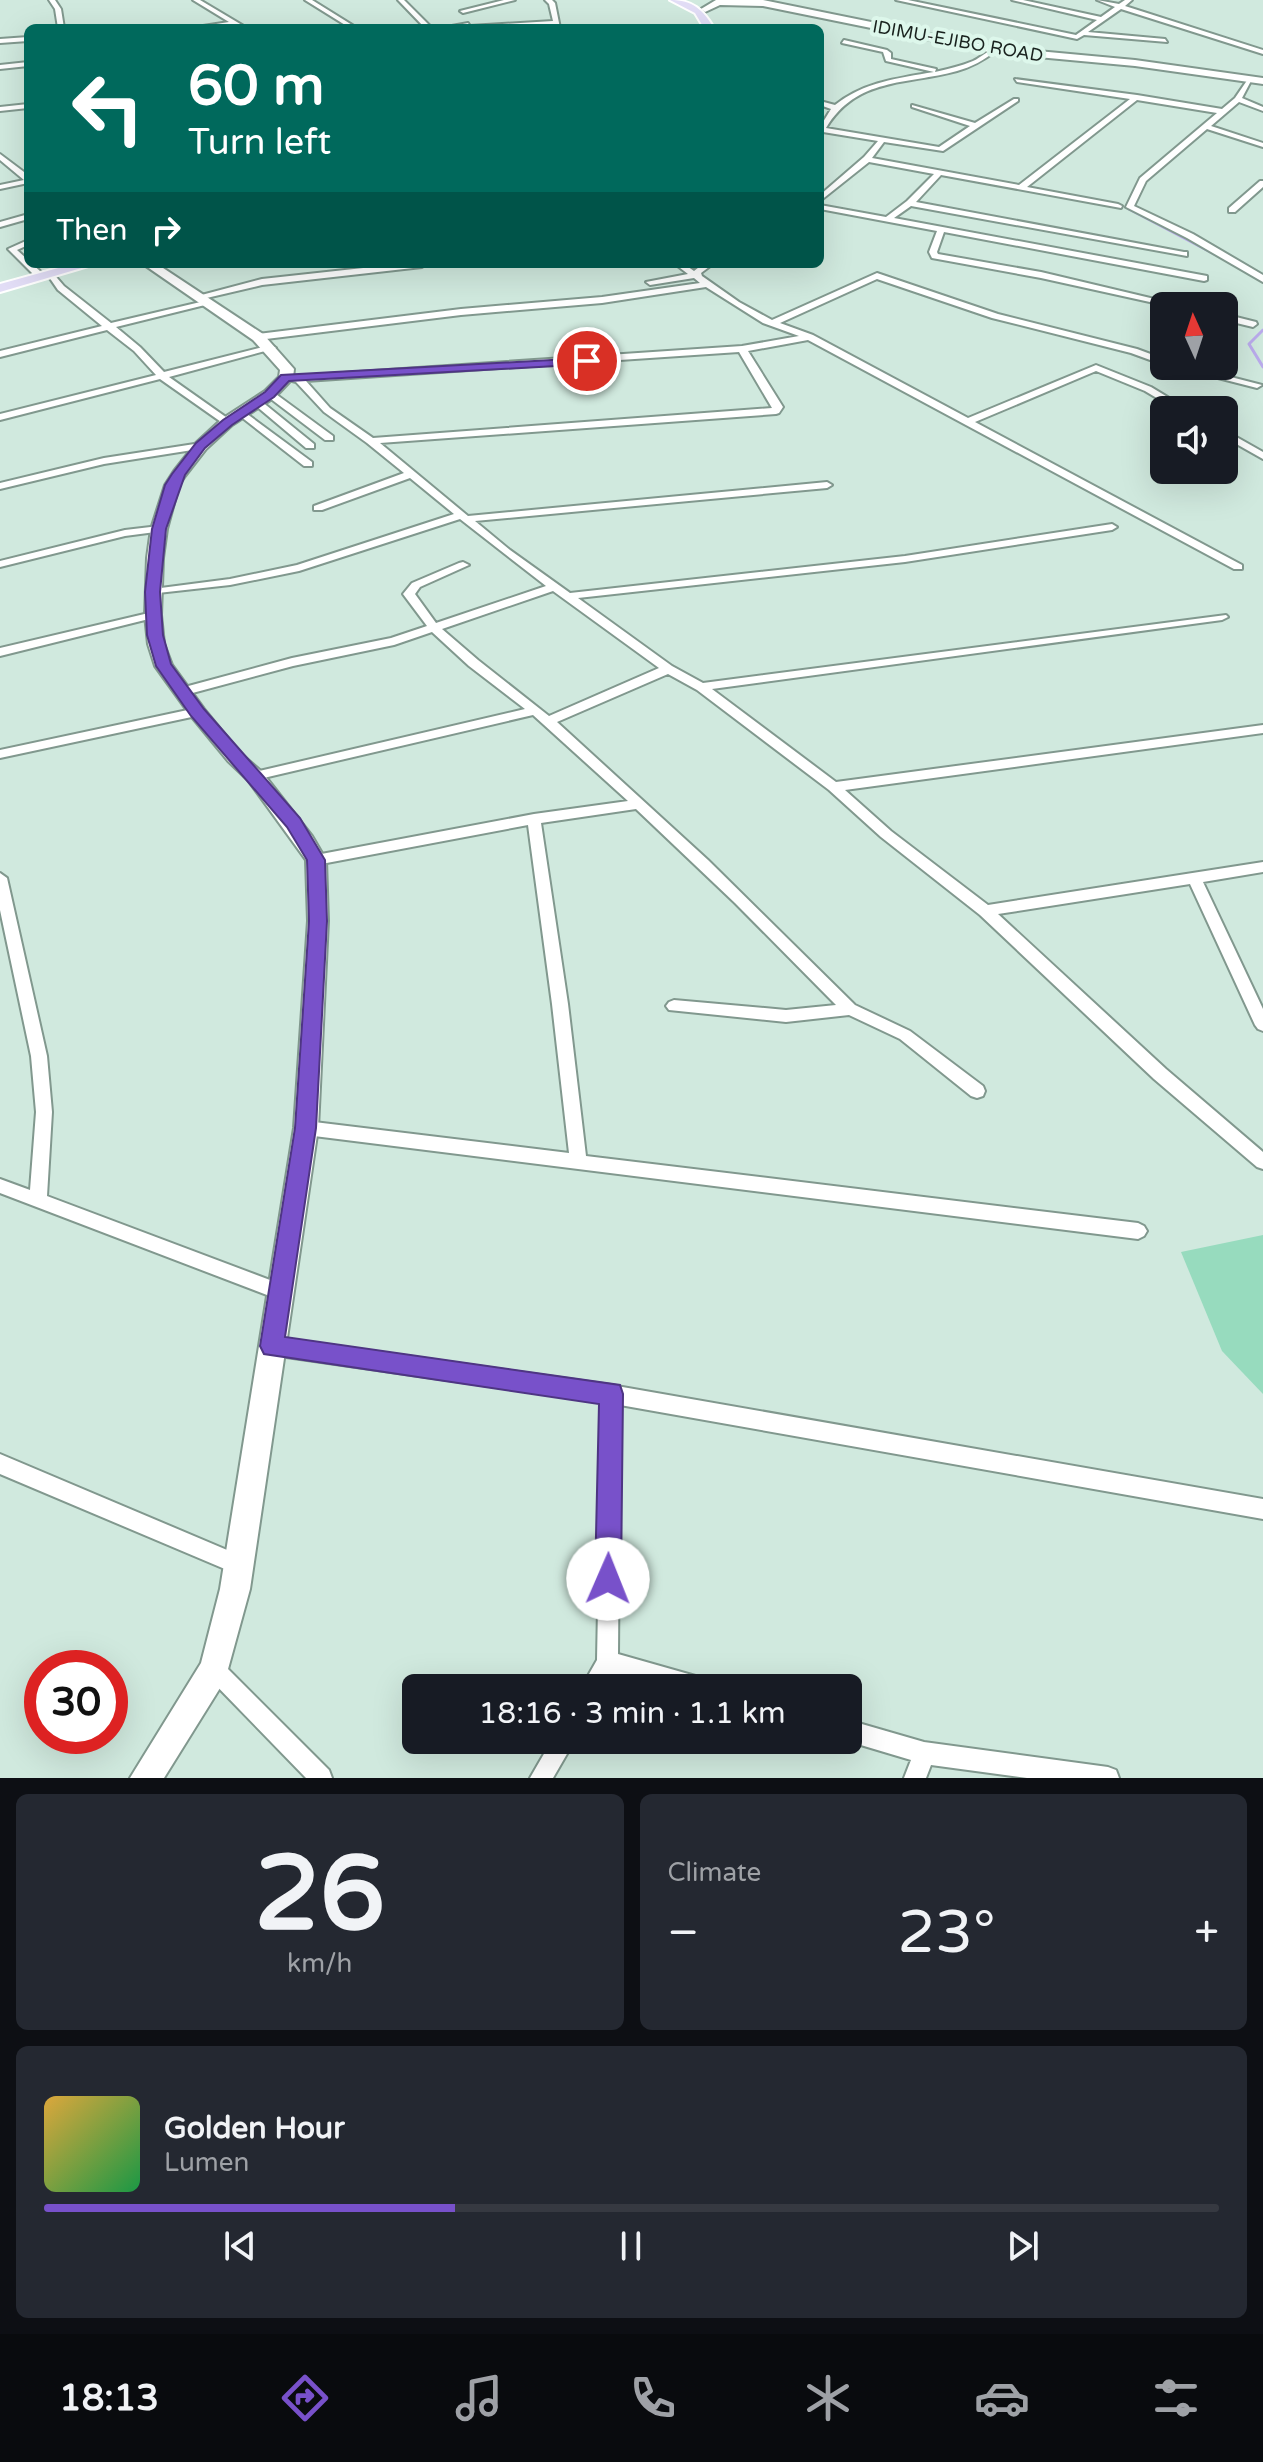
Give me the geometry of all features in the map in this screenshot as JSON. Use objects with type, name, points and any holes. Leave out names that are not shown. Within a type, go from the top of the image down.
[{"type":"main road","points":[[675,0],[699,11],[707,24]]},
{"type":"main road","points":[[685,0],[705,9],[715,24]]},
{"type":"main road","name":"IDIMU-EJIBO ROAD","points":[[751,0],[997,48],[1142,61],[1263,80]]},
{"type":"main road","name":"IDIMU-EJIBO ROAD","points":[[705,9],[718,2],[763,3],[994,50],[1135,63],[1263,80]]},
{"type":"main road","points":[[44,274],[59,268]]},
{"type":"main road","points":[[0,286],[70,268]]},
{"type":"main road","points":[[146,1778],[214,1669],[239,1565],[306,1128],[318,921],[316,860],[293,822],[255,776],[234,757],[164,666],[156,644],[153,615],[159,529],[172,485],[201,446],[292,378],[264,342],[155,268]]},
{"type":"street","points":[[52,0],[58,9],[60,24]]},
{"type":"street","points":[[196,0],[234,23]]},
{"type":"street","points":[[308,0],[347,24]]},
{"type":"street","points":[[401,0],[425,24]]},
{"type":"street","points":[[467,24],[460,8],[512,0]]},
{"type":"street","points":[[548,0],[552,3],[557,24]]},
{"type":"street","points":[[899,0],[1079,35],[1165,41]]},
{"type":"street","points":[[1015,0],[1102,19]]},
{"type":"street","points":[[1100,0],[1263,52]]},
{"type":"street","points":[[1079,35],[1129,0]]},
{"type":"street","points":[[226,24],[234,23]]},
{"type":"street","points":[[1079,35],[1080,56]]},
{"type":"street","points":[[0,41],[24,39]]},
{"type":"street","points":[[844,42],[885,51],[888,60],[942,71]]},
{"type":"street","points":[[824,126],[836,108],[864,90],[975,63],[994,50]]},
{"type":"street","points":[[0,67],[24,64]]},
{"type":"street","points":[[1017,80],[1225,112]]},
{"type":"street","points":[[1250,80],[1225,112],[1143,180],[1131,208],[1190,236],[1263,279]]},
{"type":"street","points":[[1022,187],[1137,97]]},
{"type":"street","points":[[1238,99],[1263,109]]},
{"type":"street","points":[[824,131],[940,149],[1016,100]]},
{"type":"street","points":[[824,104],[836,108]]},
{"type":"street","points":[[0,109],[24,106]]},
{"type":"street","points":[[914,106],[977,126]]},
{"type":"street","points":[[1205,126],[1263,145]]},
{"type":"street","points":[[824,192],[867,159],[883,139]]},
{"type":"street","points":[[0,156],[24,177]]},
{"type":"street","points":[[867,159],[1118,206]]},
{"type":"street","points":[[888,219],[910,203],[940,172]]},
{"type":"street","points":[[0,187],[24,181]]},
{"type":"street","points":[[1232,210],[1263,183]]},
{"type":"street","points":[[910,203],[1184,254]]},
{"type":"street","points":[[824,208],[1204,278]]},
{"type":"street","points":[[1,224],[24,218]]},
{"type":"street","points":[[941,230],[933,252],[935,256],[1150,299]]},
{"type":"street","points":[[24,244],[12,249],[24,258]]},
{"type":"street","points":[[36,268],[137,349],[162,376],[329,438]]},
{"type":"street","points":[[0,354],[110,327],[262,282],[386,268]]},
{"type":"street","points":[[686,268],[736,304],[810,337],[1238,567]]},
{"type":"street","points":[[650,282],[697,274],[704,268]]},
{"type":"street","points":[[773,323],[877,276],[995,316],[1150,357]]},
{"type":"street","points":[[0,417],[162,376],[264,342],[461,312],[602,300],[708,284]]},
{"type":"street","points":[[1238,320],[1253,324]]},
{"type":"street","points":[[292,378],[742,349],[810,337]]},
{"type":"street","points":[[371,441],[776,411],[778,407],[742,349]]},
{"type":"street","points":[[969,421],[1096,368],[1160,396]]},
{"type":"street","points":[[292,378],[327,410],[371,441],[554,587],[668,669],[701,687],[834,787],[886,834],[985,911],[1160,1074],[1263,1162]]},
{"type":"street","points":[[1236,380],[1257,385]]},
{"type":"street","points":[[250,408],[310,446]]},
{"type":"street","points":[[250,408],[308,464]]},
{"type":"street","points":[[1238,441],[1263,456]]},
{"type":"street","points":[[0,486],[104,461],[201,446]]},
{"type":"street","points":[[318,508],[411,474]]},
{"type":"street","points":[[153,592],[230,582],[299,568],[463,517],[827,485]]},
{"type":"street","points":[[569,596],[905,559],[1112,527]]},
{"type":"street","points":[[0,564],[125,533],[159,529]]},
{"type":"street","points":[[463,565],[416,585],[409,594],[435,628],[548,721],[640,804],[739,895],[850,1009],[905,1035],[977,1091]]},
{"type":"street","points":[[185,691],[292,662],[394,641],[554,587]]},
{"type":"street","points":[[0,652],[153,615]]},
{"type":"street","points":[[701,687],[1222,617]]},
{"type":"street","points":[[548,721],[668,669]]},
{"type":"street","points":[[255,776],[534,711]]},
{"type":"street","points":[[0,754],[197,712]]},
{"type":"street","points":[[834,787],[1263,729]]},
{"type":"street","points":[[316,860],[534,819],[640,804]]},
{"type":"street","points":[[534,819],[578,1161]]},
{"type":"street","points":[[985,911],[1263,867]]},
{"type":"street","points":[[0,878],[39,1056],[44,1112],[38,1201]]},
{"type":"street","points":[[1195,879],[1263,1025]]},
{"type":"street","points":[[674,1006],[786,1016],[850,1009]]},
{"type":"street","points":[[306,1128],[1138,1231]]},
{"type":"street","points":[[0,1186],[280,1292]]},
{"type":"street","points":[[272,1346],[611,1394],[1263,1509]]},
{"type":"street","points":[[600,1674],[607,1662],[611,1394]]},
{"type":"street","points":[[0,1464],[239,1565]]},
{"type":"street","points":[[607,1662],[649,1674]]},
{"type":"street","points":[[214,1669],[321,1778]]},
{"type":"street","points":[[862,1735],[924,1753],[1108,1778]]},
{"type":"street","points":[[915,1778],[924,1753]]},
{"type":"street","points":[[541,1778],[556,1754]]},
{"type":"green space","points":[[1263,1235],[1263,1394],[1222,1351],[1181,1252]]},
{"type":"waterway","points":[[1129,204],[1129,209],[1222,258]]},
{"type":"waterway","points":[[1263,330],[1249,344],[1263,367]]},
{"type":"route","points":[[587,361],[286,378],[270,394],[227,422],[201,446],[172,485],[159,529],[153,615],[156,644],[164,666],[234,757],[255,776],[293,822],[316,860],[316,982],[306,1128],[272,1346],[611,1394],[608,1579]]}]
